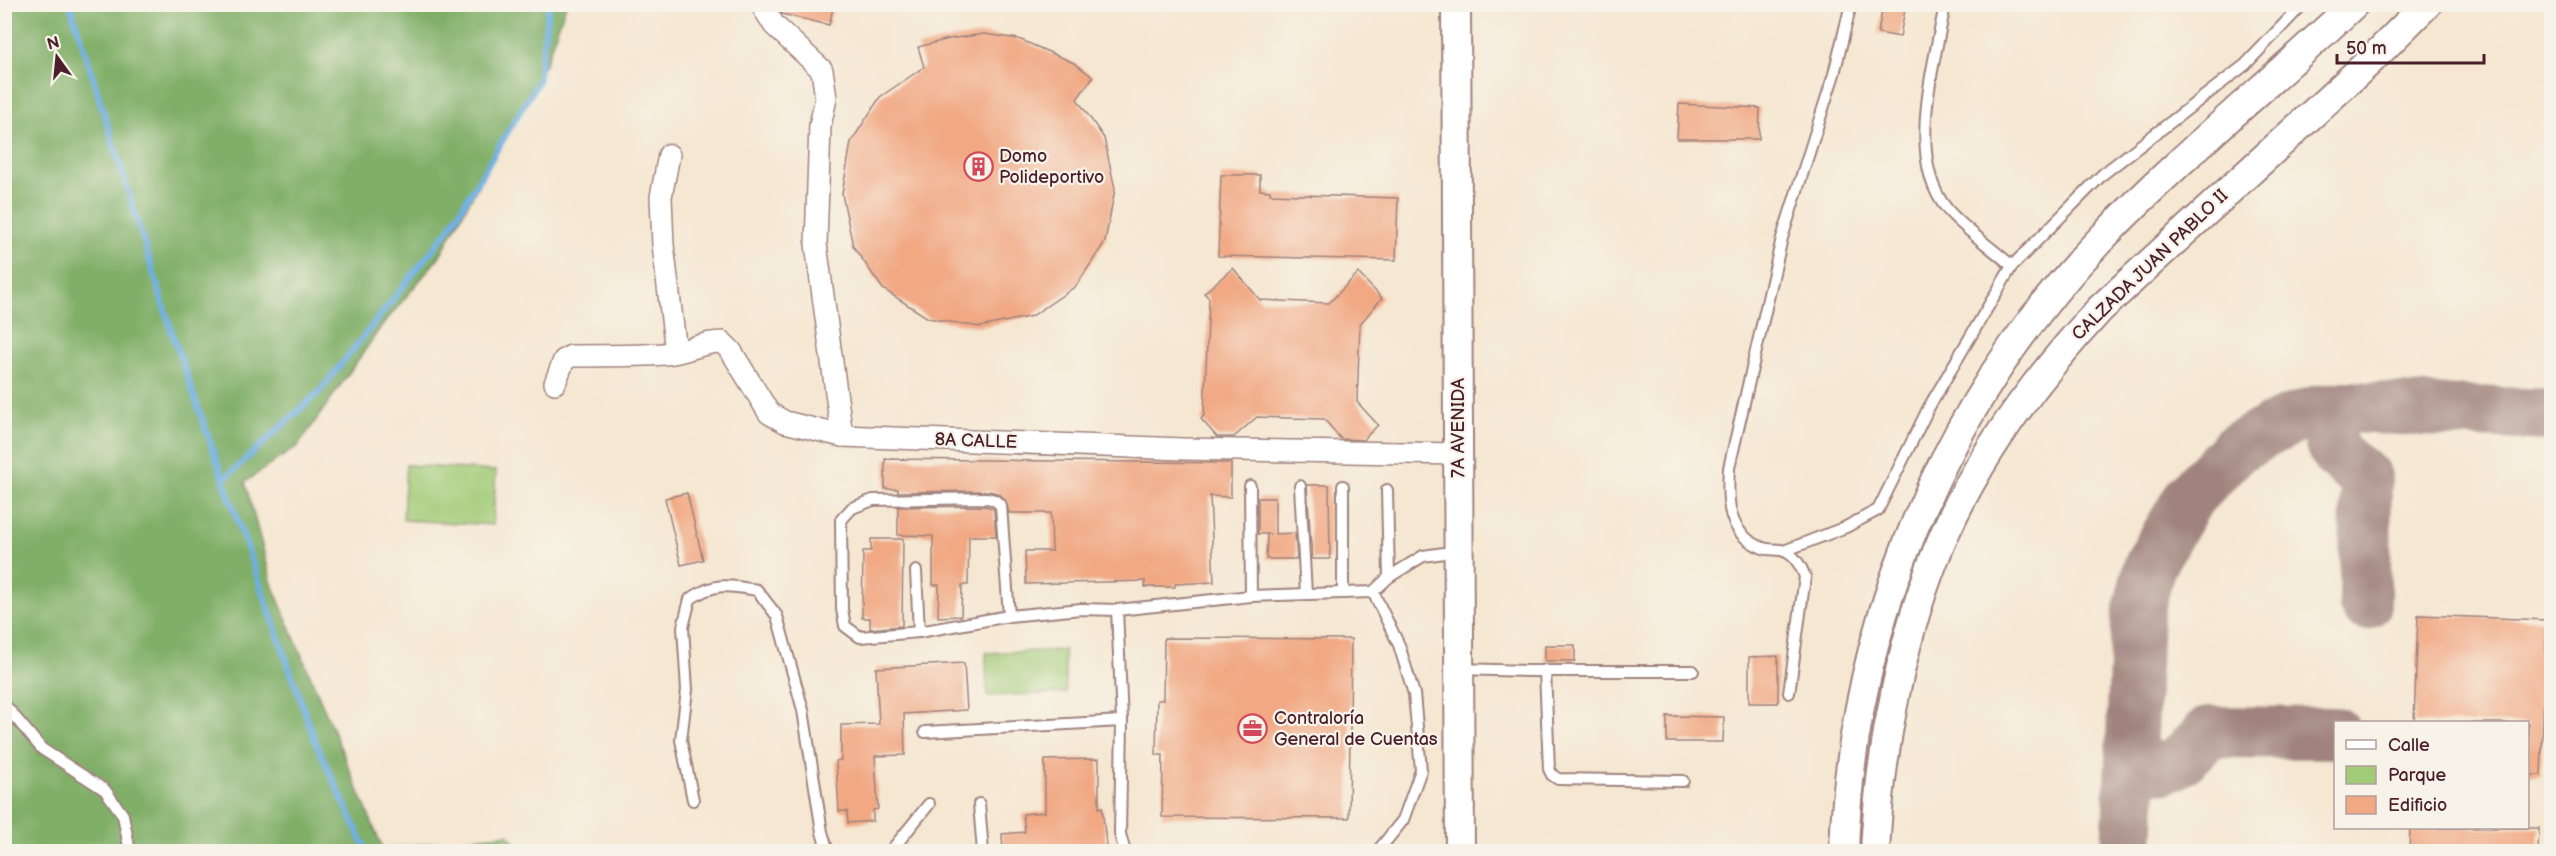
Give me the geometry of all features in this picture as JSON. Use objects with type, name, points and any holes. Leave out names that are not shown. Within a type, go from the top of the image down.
[{"type":"main road","name":"7A AVENIDA","points":[[1456,4],[1460,852]]},
{"type":"main road","points":[[1844,852],[1854,745],[1869,661],[1897,571],[1920,510],[1954,441],[1998,367],[2039,311],[2102,238],[2156,185],[2354,4]]},
{"type":"main road","name":"CALZADA JUAN PABLO II","points":[[1875,852],[1884,755],[1902,667],[1923,587],[1945,532],[1995,441],[2062,350],[2100,309],[2368,62],[2427,4]]},
{"type":"street","points":[[761,4],[774,25],[822,70],[826,98],[820,126],[816,244],[842,436]]},
{"type":"street","points":[[669,155],[661,197],[663,245],[676,352]]},
{"type":"street","name":"8A CALLE","points":[[555,383],[564,360],[571,356],[637,356],[676,352],[706,342],[722,342],[731,351],[769,413],[785,422],[842,436],[1183,449],[1458,454]]},
{"type":"lane","points":[[1851,4],[1834,74],[1782,238],[1729,468],[1727,502],[1734,522],[1744,537],[1763,549],[1784,550],[1867,518],[1878,510],[1929,407],[2012,266],[2103,174],[2245,65],[2303,4]]},
{"type":"lane","points":[[1945,4],[1924,124],[1928,175],[1947,208],[2012,266]]},
{"type":"lane","points":[[1250,486],[1251,596]]},
{"type":"lane","points":[[1300,486],[1306,594]]},
{"type":"lane","points":[[1343,486],[1343,593]]},
{"type":"lane","points":[[1387,490],[1389,577]]},
{"type":"lane","points":[[1010,616],[1001,506],[995,500],[987,498],[873,500],[852,508],[840,520],[842,609],[845,626],[860,638],[920,632],[1010,616],[1081,609],[1117,610],[1251,596],[1373,592],[1389,577],[1423,556],[1459,551]]},
{"type":"lane","points":[[1784,550],[1799,563],[1805,577],[1789,693]]},
{"type":"lane","points":[[916,571],[920,632]]},
{"type":"lane","points":[[693,800],[681,740],[687,690],[683,627],[690,598],[704,589],[724,584],[757,590],[777,616],[803,710],[822,832],[828,852]]},
{"type":"lane","points":[[1373,592],[1399,645],[1414,694],[1421,770],[1403,820],[1377,852]]},
{"type":"lane","points":[[1117,610],[1122,721],[1120,834],[1125,852]]},
{"type":"lane","points":[[1460,669],[1528,672],[1545,670],[1693,671]]},
{"type":"lane","points":[[1545,670],[1549,769],[1552,775],[1558,779],[1683,782]]},
{"type":"lane","points":[[4,704],[42,750],[105,790],[123,815],[130,852]]},
{"type":"lane","points":[[925,732],[1122,721]]},
{"type":"lane","points":[[890,852],[929,804]]},
{"type":"lane","points":[[979,804],[983,852]]},
{"type":"green space","points":[[15,4],[566,5],[546,62],[439,257],[381,327],[298,446],[245,482],[273,587],[383,849],[508,834],[522,851],[5,852],[5,15]]},
{"type":"green space","points":[[406,465],[496,471],[493,525],[403,520]]},
{"type":"green space","points":[[1064,650],[1066,693],[987,696],[986,653]]},
{"type":"building","points":[[776,4],[834,4],[829,25],[782,14]]},
{"type":"building","points":[[1883,4],[1906,4],[1900,37],[1878,33]]},
{"type":"building","name":"Domo Polideportivo","points":[[984,34],[1019,39],[1074,63],[1093,77],[1077,99],[1104,138],[1115,189],[1105,242],[1076,286],[1032,316],[980,327],[928,318],[883,289],[853,246],[842,194],[851,142],[880,97],[924,67],[918,47],[949,39]]},
{"type":"building","points":[[1679,104],[1760,108],[1759,139],[1677,139]]},
{"type":"building","points":[[1221,175],[1260,175],[1260,190],[1270,191],[1270,194],[1398,198],[1396,260],[1218,256]]},
{"type":"building","points":[[1233,268],[1260,300],[1329,303],[1358,273],[1382,298],[1360,324],[1357,402],[1378,425],[1363,440],[1341,439],[1324,419],[1257,417],[1234,437],[1217,437],[1201,419],[1204,415],[1209,298],[1204,293]]},
{"type":"building","points":[[885,459],[1231,463],[1231,497],[1210,496],[1214,582],[1175,584],[1175,587],[1145,587],[1145,581],[1026,584],[1025,551],[1052,551],[1051,513],[1009,513],[1006,501],[1000,494],[989,491],[898,492],[898,489],[885,489]]},
{"type":"building","points":[[1307,485],[1329,485],[1330,559],[1312,559]]},
{"type":"building","points":[[687,493],[703,560],[681,565],[665,498]]},
{"type":"building","points":[[1258,498],[1275,498],[1275,534],[1295,533],[1297,559],[1266,559],[1267,534],[1258,534]]},
{"type":"building","points":[[986,506],[994,509],[996,536],[969,536],[968,585],[962,585],[961,616],[938,617],[939,585],[933,585],[933,536],[898,535],[898,507]]},
{"type":"building","points":[[871,539],[903,539],[902,626],[870,629],[870,618],[862,618],[863,551],[871,551]]},
{"type":"building","points":[[2418,615],[2547,620],[2541,775],[2529,775],[2529,721],[2414,721]]},
{"type":"building","name":"Contraloría General de Cuentas","points":[[1164,638],[1351,639],[1349,818],[1162,817],[1163,755],[1156,755],[1157,700],[1163,700]]},
{"type":"building","points":[[1545,645],[1575,645],[1575,661],[1545,661]]},
{"type":"building","points":[[1778,656],[1778,703],[1749,703],[1749,657]]},
{"type":"building","points":[[964,663],[967,710],[904,714],[905,755],[875,756],[878,809],[873,810],[873,821],[848,823],[847,811],[839,811],[836,761],[841,760],[841,725],[879,724],[876,668]]},
{"type":"building","points":[[1667,716],[1724,717],[1723,742],[1667,742]]},
{"type":"building","points":[[1099,759],[1099,808],[1102,807],[1107,852],[1003,852],[1002,834],[1025,832],[1023,814],[1045,812],[1045,760]]},
{"type":"building","points":[[2539,828],[2538,852],[2409,852],[2410,829]]},
{"type":"waterway","points":[[70,4],[173,336],[315,741],[367,852]]},
{"type":"waterway","points":[[224,479],[320,391],[449,229],[538,82],[549,4]]},
{"type":"taxiway","points":[[2347,407],[2333,422],[2330,440],[2339,457],[2366,478],[2365,604]]},
{"type":"taxiway","points":[[2127,852],[2137,617],[2150,564],[2190,496],[2238,447],[2286,422],[2318,411],[2347,407],[2552,415]]},
{"type":"taxiway","points":[[2132,750],[2143,761],[2163,767],[2173,765],[2182,759],[2208,732],[2334,733]]},
{"type":"place","name":"Domo Polideportivo","points":[[978,166]]},
{"type":"place","name":"Contraloría General de Cuentas","points":[[1253,728]]}]
